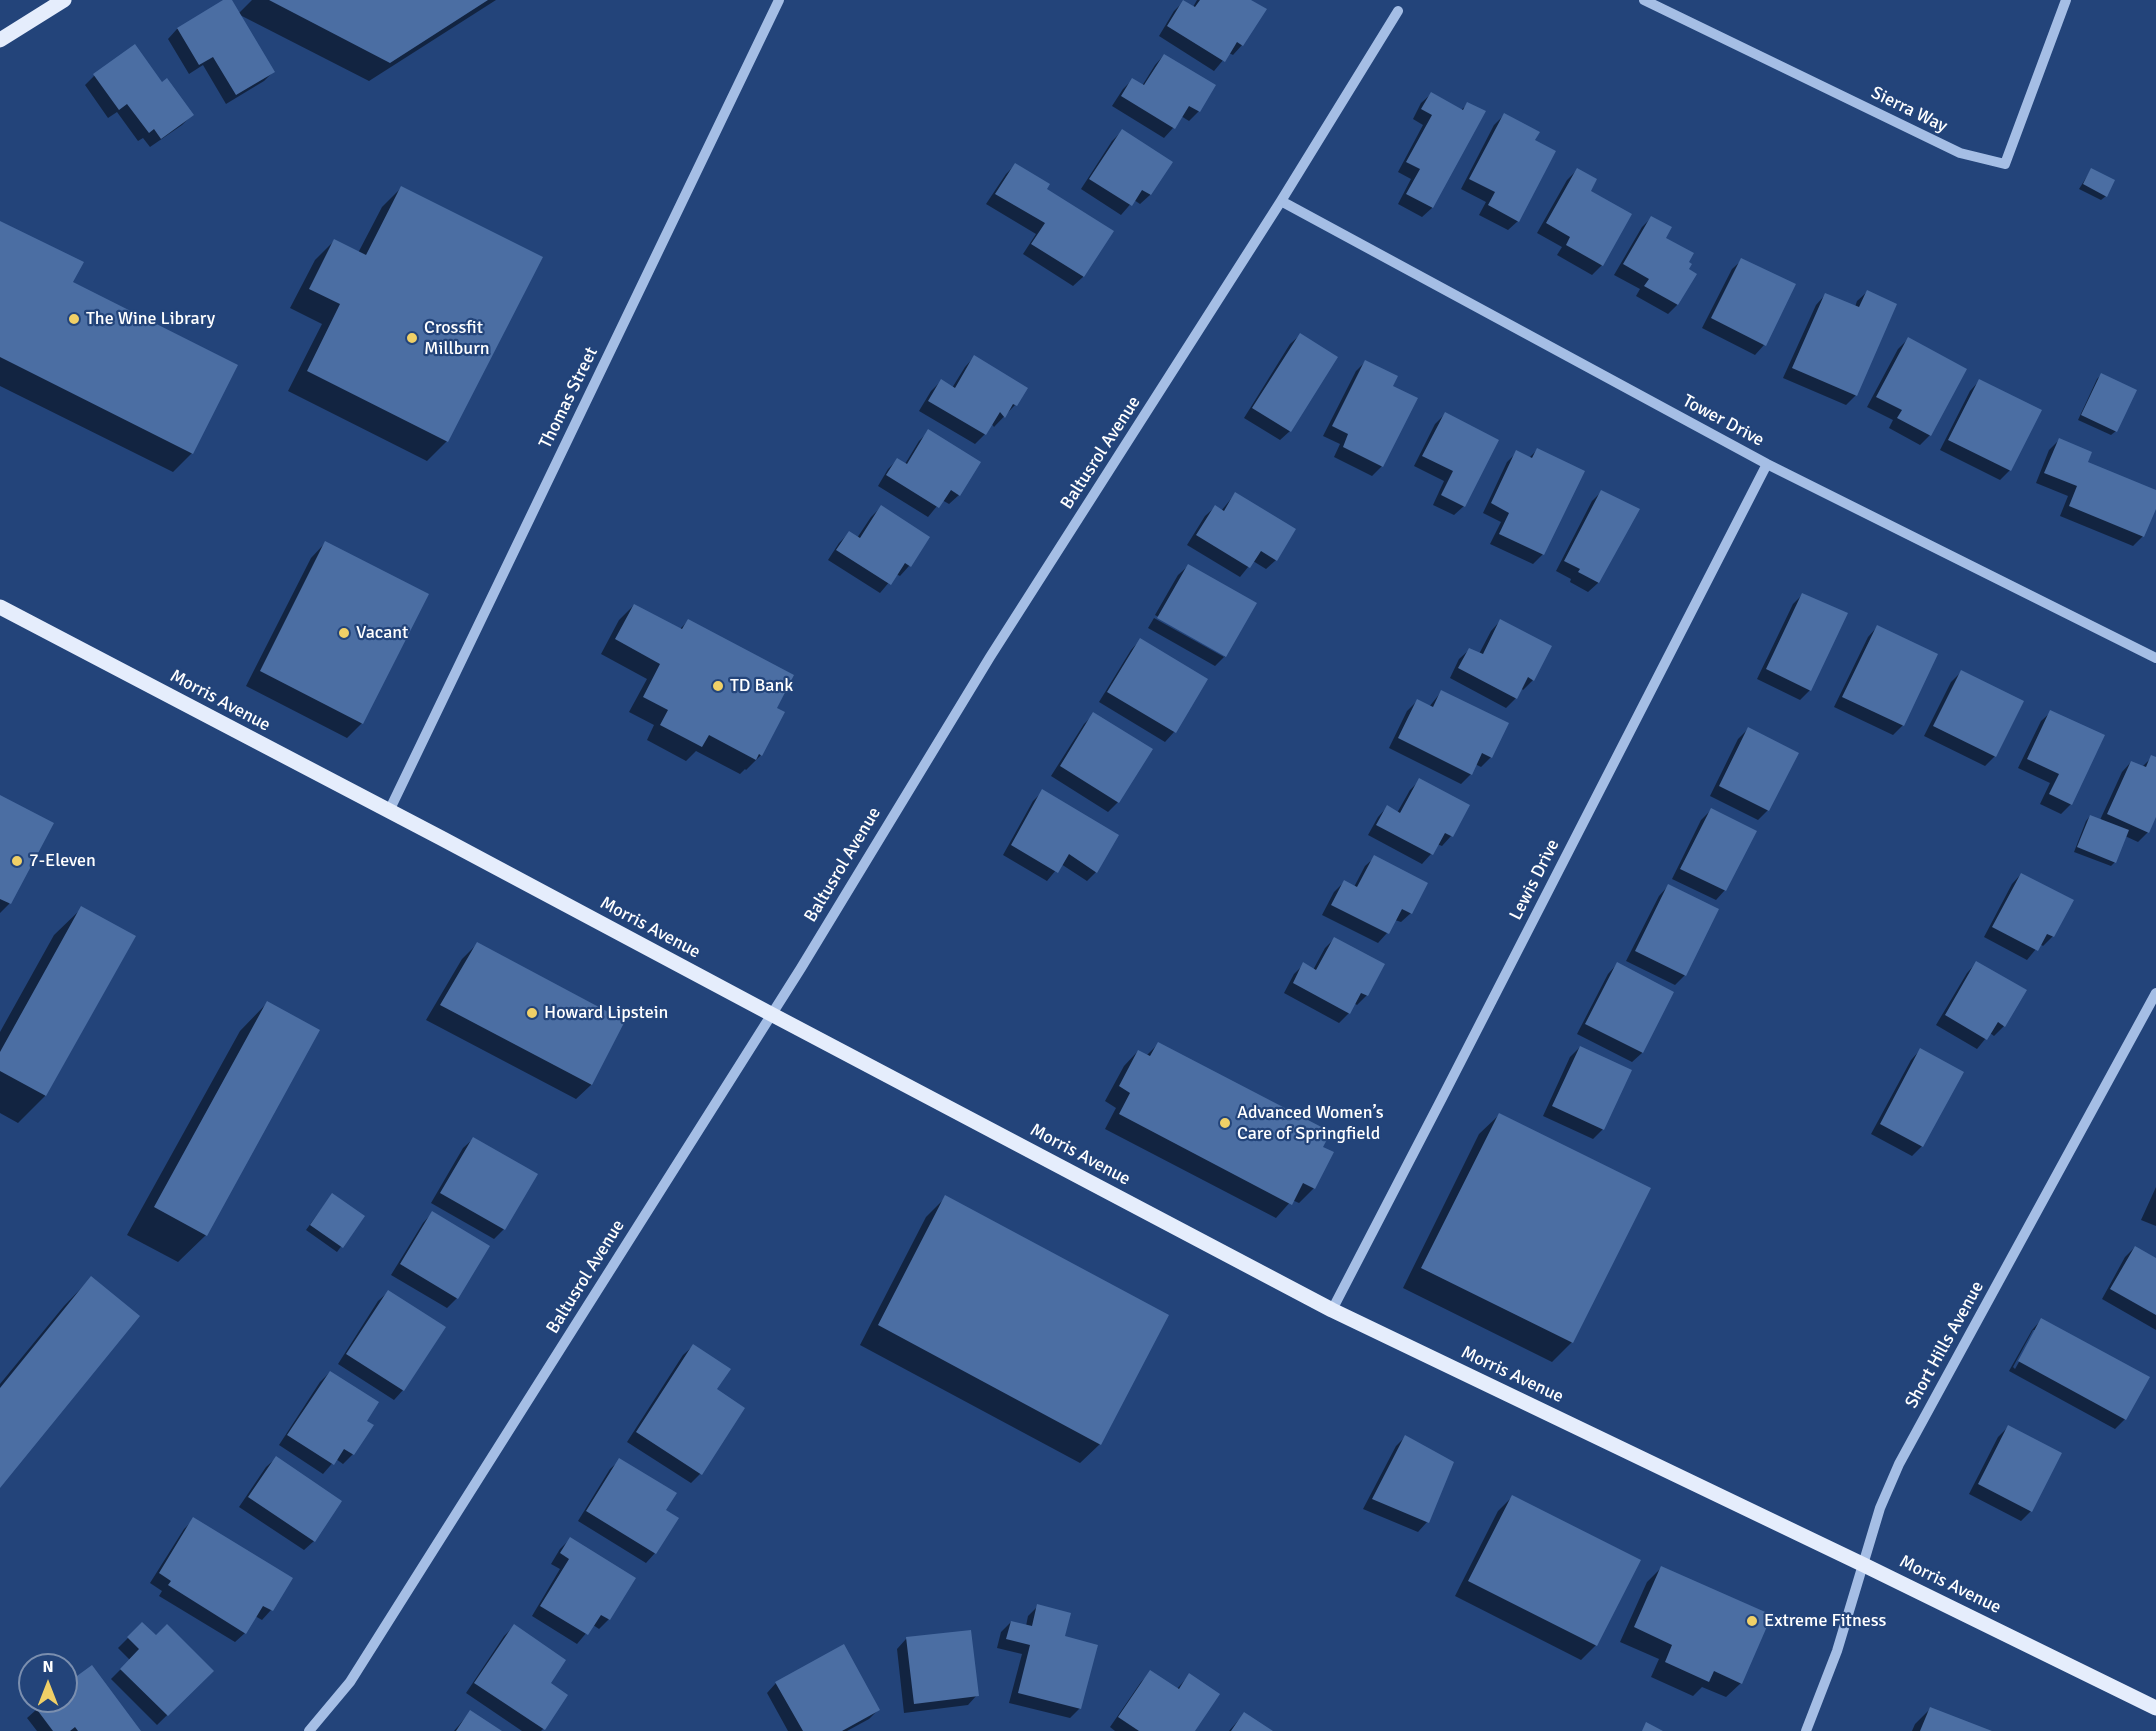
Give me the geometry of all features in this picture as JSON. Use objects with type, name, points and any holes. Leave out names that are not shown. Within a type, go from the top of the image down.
[{"type":"main road","points":[[0,40],[64,0]]},
{"type":"main road","name":"Morris Avenue","points":[[0,607],[1332,1310],[1864,1564],[2156,1708]]},
{"type":"street","name":"Thomas Street","points":[[389,811],[779,0]]},
{"type":"street","name":"Sierra Way","points":[[1644,0],[1960,153],[2005,164],[2066,0]]},
{"type":"street","name":"Baltusrol Avenue","points":[[309,1731],[350,1682],[771,1014],[990,657],[1281,201],[1398,11]]},
{"type":"street","name":"Tower Drive","points":[[1281,201],[1767,464],[2156,658]]},
{"type":"street","name":"Lewis Drive","points":[[1332,1310],[1767,464]]},
{"type":"street","name":"Short Hills Avenue","points":[[1806,1731],[1837,1651],[1881,1508],[1899,1464],[2156,993]]},
{"type":"building","points":[[223,0],[232,0],[275,72],[236,95],[213,57],[199,65],[177,28]]},
{"type":"building","points":[[269,0],[488,0],[390,63]]},
{"type":"building","points":[[1183,0],[1195,7],[1200,0],[1251,0],[1267,9],[1243,46],[1237,42],[1225,62],[1167,26]]},
{"type":"building","points":[[135,44],[162,82],[167,78],[194,115],[161,139],[154,129],[149,133],[127,104],[119,110],[93,74]]},
{"type":"building","points":[[1164,54],[1216,85],[1200,112],[1189,106],[1175,129],[1121,96],[1132,78],[1144,85]]},
{"type":"building","points":[[1431,92],[1463,110],[1467,102],[1486,111],[1433,208],[1406,194],[1420,169],[1406,162],[1432,115],[1421,109]]},
{"type":"building","points":[[1504,113],[1540,132],[1535,140],[1556,151],[1519,222],[1488,205],[1495,192],[1469,179]]},
{"type":"building","points":[[1122,129],[1173,162],[1151,195],[1142,190],[1132,206],[1089,179]]},
{"type":"building","points":[[1015,163],[1050,184],[1047,189],[1114,231],[1084,277],[1031,244],[1045,223],[995,194]]},
{"type":"building","points":[[1577,168],[1597,179],[1591,191],[1632,214],[1603,266],[1566,245],[1570,237],[1546,223]]},
{"type":"building","points":[[2091,168],[2115,180],[2107,197],[2083,184]]},
{"type":"building","name":"Crossfit Millburn","points":[[401,186],[543,257],[448,442],[307,371],[340,304],[309,289],[334,239],[366,255]]},
{"type":"building","points":[[1651,216],[1672,227],[1666,238],[1694,253],[1689,262],[1692,264],[1689,269],[1697,274],[1678,305],[1644,286],[1649,279],[1623,264]]},
{"type":"building","name":"The Wine Library","points":[[0,221],[84,262],[73,282],[238,365],[193,454],[0,357]]},
{"type":"building","points":[[1741,258],[1796,284],[1766,346],[1711,318]]},
{"type":"building","points":[[1867,290],[1897,304],[1857,396],[1792,368],[1825,293],[1859,307]]},
{"type":"building","points":[[1300,333],[1338,357],[1291,432],[1252,408]]},
{"type":"building","points":[[1908,337],[1967,369],[1931,436],[1897,418],[1902,410],[1876,397]]},
{"type":"building","points":[[974,355],[1028,388],[1017,406],[1013,404],[1005,418],[1000,412],[986,435],[928,401],[941,379],[955,388]]},
{"type":"building","points":[[1365,360],[1398,376],[1393,386],[1418,398],[1383,467],[1343,447],[1348,434],[1332,426]]},
{"type":"building","points":[[2101,373],[2137,390],[2117,432],[2081,415]]},
{"type":"building","points":[[1979,379],[2042,410],[2011,471],[1948,440]]},
{"type":"building","points":[[1445,412],[1499,440],[1465,507],[1441,495],[1453,471],[1422,456]]},
{"type":"building","points":[[928,429],[981,462],[960,496],[951,490],[939,508],[886,475],[897,458],[907,464]]},
{"type":"building","points":[[2059,438],[2092,452],[2088,462],[2156,490],[2156,509],[2144,537],[2069,506],[2077,486],[2044,473]]},
{"type":"building","points":[[1537,448],[1585,471],[1544,555],[1499,534],[1509,513],[1491,503],[1516,450],[1532,458]]},
{"type":"building","points":[[1601,490],[1640,509],[1599,583],[1578,572],[1580,569],[1564,561]]},
{"type":"building","points":[[1235,492],[1296,529],[1277,561],[1261,551],[1250,568],[1196,535],[1215,505],[1224,511]]},
{"type":"building","points":[[881,505],[930,537],[911,567],[905,563],[891,585],[836,550],[849,531],[860,538]]},
{"type":"building","name":"Vacant","points":[[325,541],[429,594],[363,724],[260,671]]},
{"type":"building","points":[[1188,564],[1257,603],[1226,657],[1157,618]]},
{"type":"building","points":[[1802,593],[1848,613],[1811,691],[1766,669]]},
{"type":"building","name":"TD Bank","points":[[634,604],[682,629],[688,619],[794,675],[777,708],[785,712],[762,756],[759,754],[756,760],[709,735],[702,747],[660,725],[668,710],[643,697],[660,664],[615,639]]},
{"type":"building","points":[[1500,619],[1552,646],[1534,681],[1528,677],[1517,699],[1458,668],[1469,648],[1483,654]]},
{"type":"building","points":[[1877,625],[1938,654],[1904,726],[1842,697]]},
{"type":"building","points":[[1140,638],[1208,679],[1176,733],[1107,692]]},
{"type":"building","points":[[1961,670],[2024,701],[1996,757],[1933,726]]},
{"type":"building","points":[[1441,690],[1509,723],[1492,758],[1482,753],[1472,775],[1398,738],[1417,699],[1433,707]]},
{"type":"building","points":[[2050,710],[2105,735],[2072,805],[2049,794],[2059,774],[2027,759]]},
{"type":"building","points":[[1093,712],[1153,749],[1119,803],[1060,766]]},
{"type":"building","points":[[1748,727],[1799,753],[1769,811],[1719,786]]},
{"type":"building","points":[[2151,755],[2156,757],[2156,817],[2149,833],[2107,814],[2131,761],[2146,767]]},
{"type":"building","points":[[1419,778],[1470,805],[1453,837],[1445,833],[1433,855],[1376,825],[1387,805],[1400,813]]},
{"type":"building","points":[[1042,789],[1119,835],[1097,873],[1069,854],[1058,873],[1011,845]]},
{"type":"building","name":"7-Eleven","points":[[0,795],[54,823],[11,904],[0,899]]},
{"type":"building","points":[[1711,808],[1757,831],[1726,891],[1680,869]]},
{"type":"building","points":[[2090,815],[2129,830],[2116,863],[2077,847]]},
{"type":"building","points":[[1374,855],[1428,883],[1412,914],[1402,909],[1389,934],[1331,905],[1344,880],[1357,887]]},
{"type":"building","points":[[2021,873],[2074,900],[2054,937],[2047,934],[2038,951],[1992,927]]},
{"type":"building","points":[[1668,884],[1719,909],[1686,976],[1635,951]]},
{"type":"building","points":[[81,906],[136,936],[46,1096],[0,1071],[0,1052]]},
{"type":"building","points":[[1334,937],[1385,964],[1368,996],[1361,993],[1350,1014],[1293,983],[1303,962],[1316,970]]},
{"type":"building","name":"Howard Lipstein","points":[[477,942],[625,1021],[592,1085],[440,1005]]},
{"type":"building","points":[[1976,961],[2027,990],[2005,1027],[1998,1022],[1987,1040],[1945,1015]]},
{"type":"building","points":[[1617,962],[1674,992],[1643,1053],[1585,1024]]},
{"type":"building","points":[[267,1001],[320,1030],[207,1236],[154,1207]]},
{"type":"building","name":"Advanced Women’s Care of Springfield","points":[[1158,1042],[1331,1132],[1323,1147],[1334,1152],[1315,1189],[1303,1183],[1292,1205],[1119,1114],[1130,1093],[1119,1086],[1138,1050],[1150,1056]]},
{"type":"building","points":[[1580,1046],[1632,1070],[1604,1130],[1552,1106]]},
{"type":"building","points":[[1920,1048],[1964,1072],[1923,1147],[1880,1124]]},
{"type":"building","points":[[1499,1113],[1651,1188],[1573,1343],[1421,1268]]},
{"type":"building","points":[[473,1137],[538,1174],[505,1230],[440,1193]]},
{"type":"building","points":[[332,1193],[365,1216],[343,1248],[310,1225]]},
{"type":"building","points":[[945,1195],[1169,1315],[1101,1445],[878,1325]]},
{"type":"building","points":[[432,1211],[490,1246],[458,1299],[400,1264]]},
{"type":"building","points":[[2135,1246],[2156,1258],[2156,1315],[2110,1289]]},
{"type":"building","points":[[91,1276],[140,1316],[0,1488],[0,1388]]},
{"type":"building","points":[[388,1290],[446,1327],[404,1391],[346,1354]]},
{"type":"building","points":[[2041,1318],[2150,1377],[2126,1420],[2018,1361]]},
{"type":"building","points":[[693,1344],[731,1369],[717,1389],[745,1408],[702,1475],[636,1432]]},
{"type":"building","points":[[330,1371],[379,1402],[367,1421],[374,1425],[354,1455],[344,1449],[334,1465],[287,1435]]},
{"type":"building","points":[[2008,1425],[2062,1453],[2032,1512],[1978,1484]]},
{"type":"building","points":[[1405,1435],[1454,1462],[1429,1523],[1372,1499]]},
{"type":"building","points":[[276,1456],[342,1501],[315,1542],[248,1497]]},
{"type":"building","points":[[619,1458],[677,1493],[666,1510],[679,1518],[656,1554],[586,1511]]},
{"type":"building","points":[[1512,1495],[1641,1560],[1597,1646],[1468,1581]]},
{"type":"building","points":[[193,1517],[293,1578],[273,1611],[263,1606],[246,1634],[168,1585],[171,1581],[159,1573]]},
{"type":"building","points":[[570,1537],[636,1578],[610,1620],[601,1615],[588,1635],[540,1606],[569,1559],[560,1553]]},
{"type":"building","points":[[1661,1566],[1772,1615],[1742,1684],[1714,1671],[1709,1682],[1665,1662],[1672,1645],[1634,1627]]},
{"type":"building","points":[[1037,1604],[1071,1613],[1065,1636],[1098,1645],[1081,1709],[1018,1693],[1030,1645],[1006,1639],[1011,1621],[1032,1626]]},
{"type":"building","points":[[142,1622],[156,1635],[167,1624],[214,1671],[168,1716],[120,1669],[139,1649],[127,1637]]},
{"type":"building","points":[[514,1624],[566,1660],[551,1683],[568,1695],[545,1730],[474,1683]]},
{"type":"building","points":[[971,1630],[979,1696],[914,1704],[906,1637]]},
{"type":"building","points":[[844,1644],[880,1710],[842,1731],[803,1731],[775,1682]]},
{"type":"building","points":[[92,1665],[141,1731],[78,1731],[75,1727],[70,1731],[53,1731],[40,1713],[78,1713],[78,1675]]},
{"type":"building","points":[[1150,1670],[1179,1689],[1189,1673],[1220,1694],[1195,1731],[1139,1731],[1118,1717]]},
{"type":"building","points":[[1930,1707],[1992,1731],[1920,1731]]},
{"type":"building","points":[[470,1710],[502,1731],[456,1731]]},
{"type":"building","points":[[1244,1712],[1273,1731],[1231,1731]]},
{"type":"building","points":[[1646,1722],[1663,1731],[1642,1731]]},
{"type":"place","name":"The Wine Library","points":[[74,319]]},
{"type":"place","name":"Crossfit Millburn","points":[[412,338]]},
{"type":"place","name":"Vacant","points":[[344,633]]},
{"type":"place","name":"TD Bank","points":[[718,686]]},
{"type":"place","name":"7-Eleven","points":[[17,861]]},
{"type":"place","name":"Howard Lipstein","points":[[532,1013]]},
{"type":"place","name":"Advanced Women’s Care of Springfield","points":[[1225,1123]]},
{"type":"place","name":"Extreme Fitness","points":[[1752,1621]]}]
